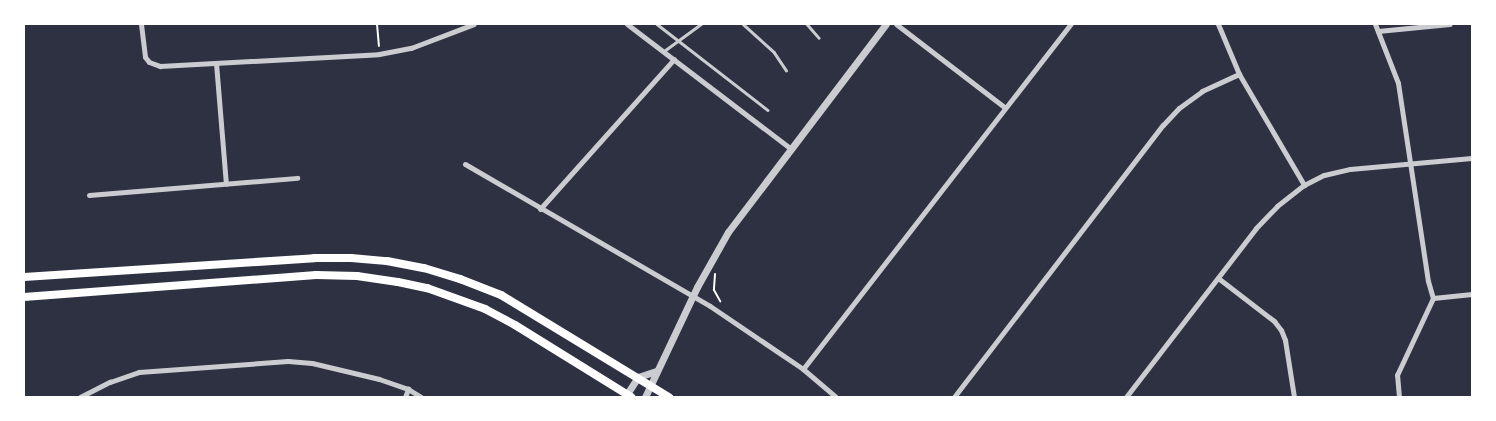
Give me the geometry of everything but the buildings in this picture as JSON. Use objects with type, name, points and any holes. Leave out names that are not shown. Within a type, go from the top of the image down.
[{"type":"main road","points":[[24,277],[314,258],[351,258],[387,261],[460,279],[501,295],[669,397]]},
{"type":"main road","points":[[24,297],[316,275],[358,276],[398,282],[426,288],[485,309],[514,324],[628,396]]},
{"type":"street","points":[[141,24],[143,52],[149,62],[155,65],[379,54],[411,48],[474,24]]},
{"type":"street","points":[[627,24],[791,149]]},
{"type":"street","points":[[645,397],[652,386],[656,371],[693,297],[728,232],[886,24]]},
{"type":"street","points":[[896,24],[1004,107]]},
{"type":"street","points":[[803,369],[1004,107],[1071,24]]},
{"type":"street","points":[[1218,24],[1239,74],[1304,185]]},
{"type":"street","points":[[1375,24],[1398,83],[1428,281],[1433,298],[1397,375],[1399,397]]},
{"type":"street","points":[[1378,31],[1450,24]]},
{"type":"street","points":[[540,209],[674,59]]},
{"type":"street","points":[[216,63],[226,184]]},
{"type":"street","points":[[954,397],[1163,125],[1179,108],[1202,91],[1239,74]]},
{"type":"street","points":[[1126,397],[1266,216],[1304,185],[1342,170],[1472,158]]},
{"type":"street","points":[[465,164],[716,310],[803,369],[836,397]]},
{"type":"street","points":[[89,195],[297,178]]},
{"type":"street","points":[[1218,278],[1274,321],[1281,330],[1285,340],[1294,397]]},
{"type":"street","points":[[1433,298],[1472,294]]},
{"type":"street","points":[[80,397],[110,382],[140,372],[288,361],[312,363],[380,379],[408,389],[422,397]]},
{"type":"street","points":[[628,396],[638,377],[656,371]]},
{"type":"street","points":[[405,397],[408,389]]},
{"type":"lane","points":[[657,24],[768,110]]},
{"type":"lane","points":[[663,51],[701,24]]},
{"type":"lane","points":[[743,24],[774,52],[786,70]]},
{"type":"lane","points":[[807,24],[819,38]]},
{"type":"path","points":[[377,24],[379,54]]},
{"type":"path","points":[[715,274],[714,290],[720,300]]}]
